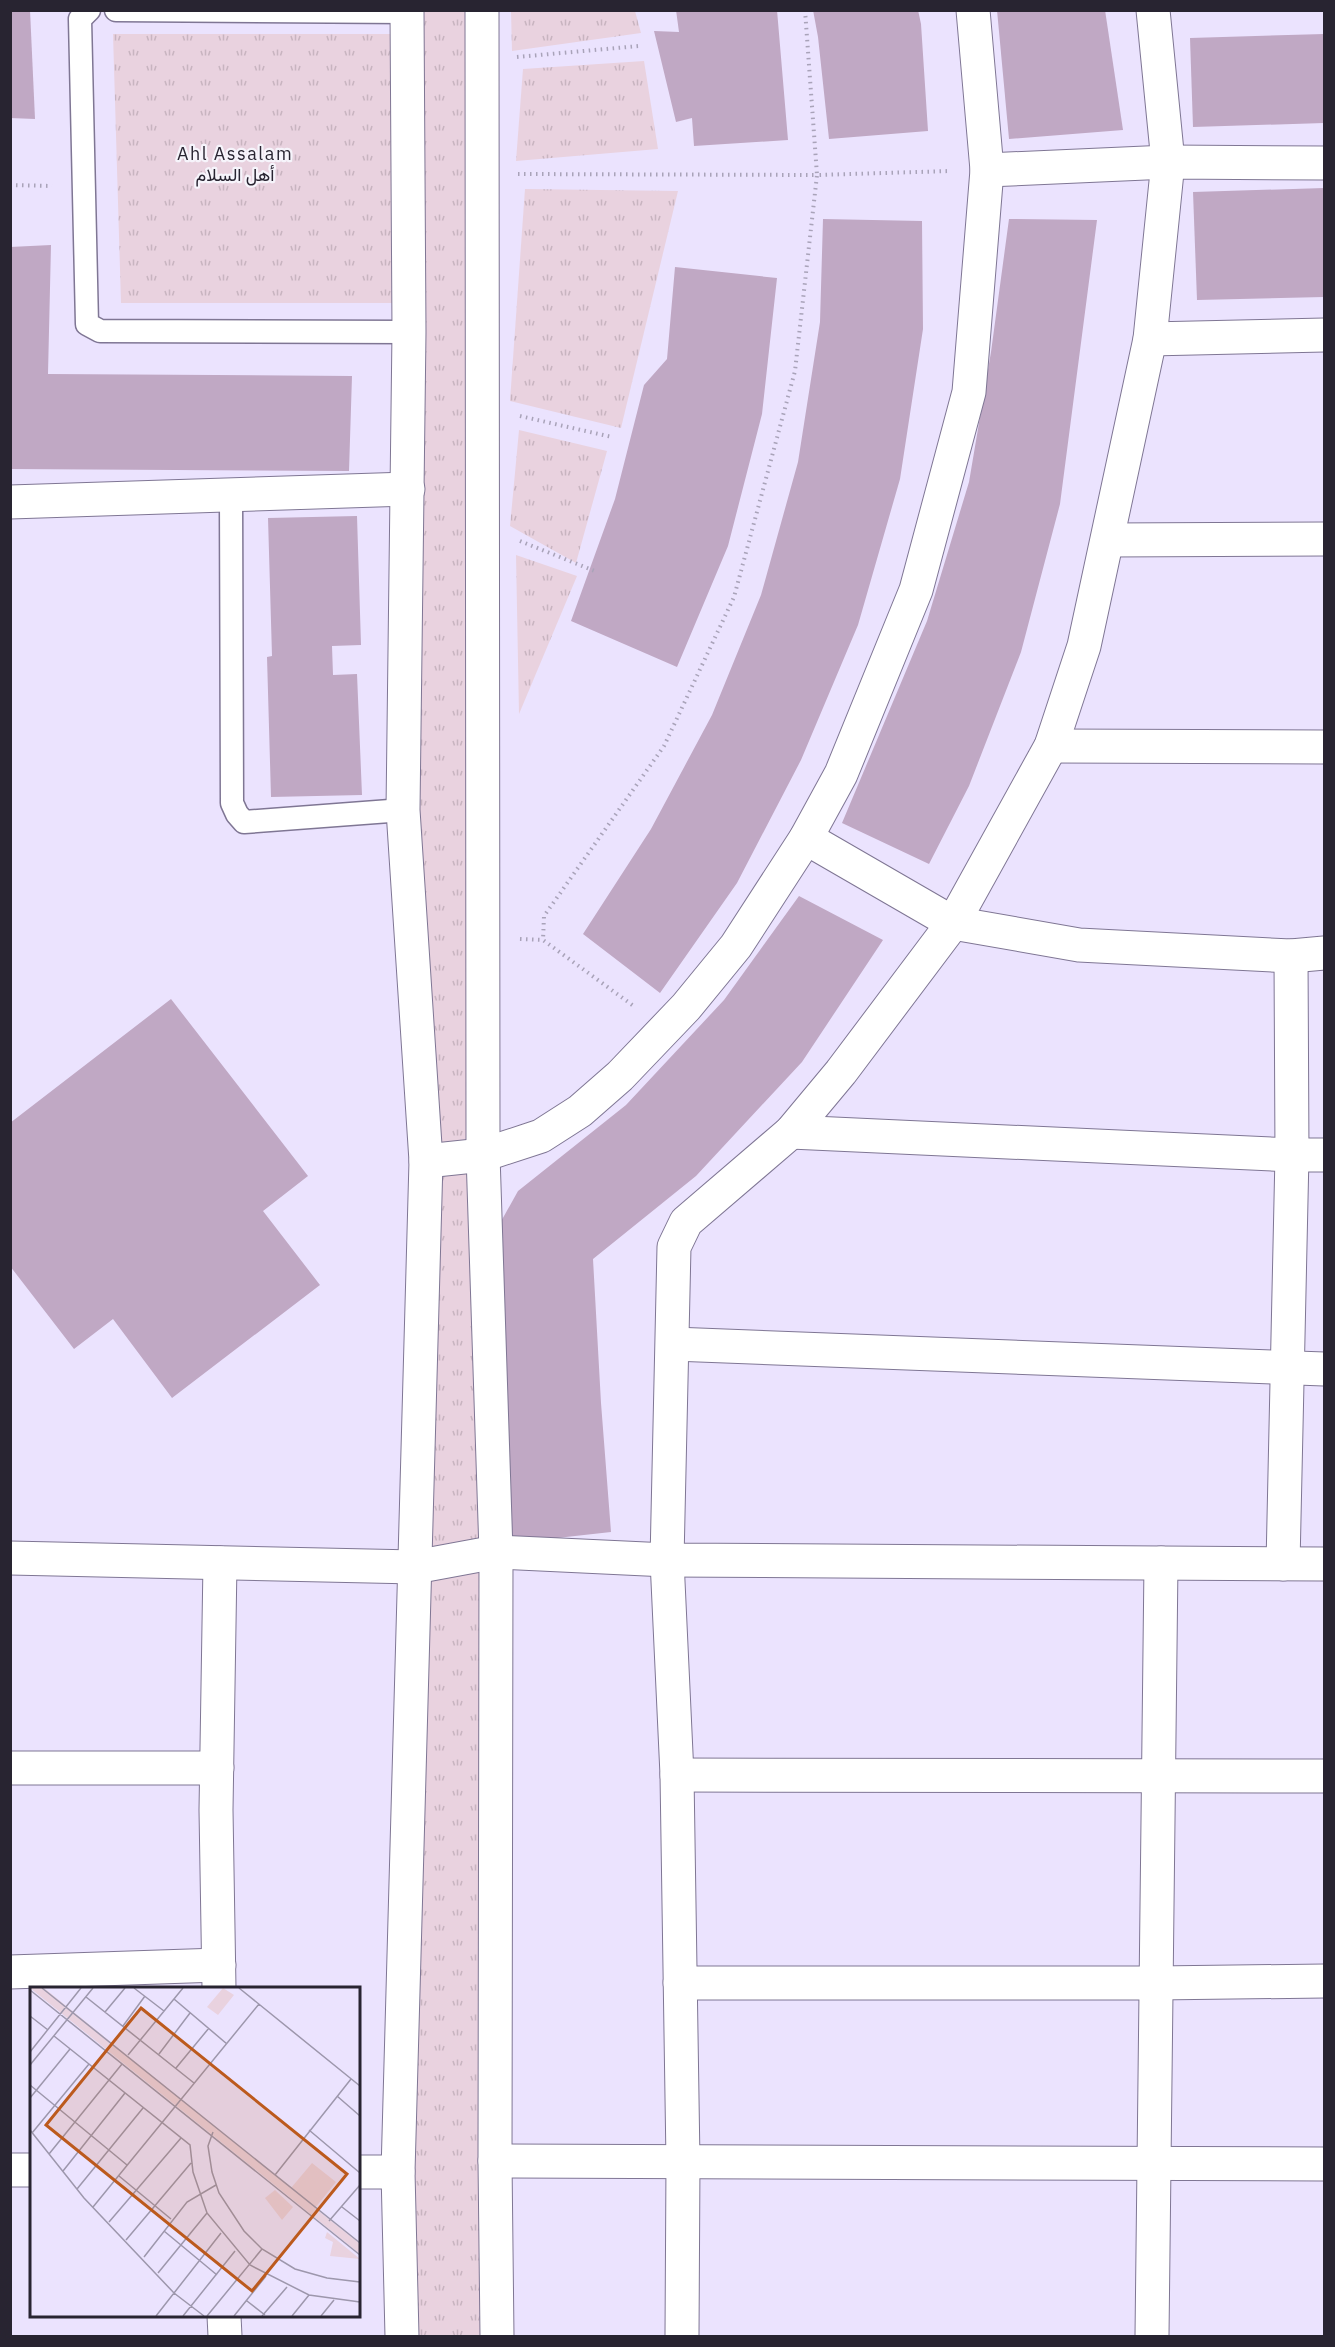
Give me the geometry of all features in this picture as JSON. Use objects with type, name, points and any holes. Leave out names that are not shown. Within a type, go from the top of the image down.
[{"type":"street","points":[[482,10],[483,1155],[496,1552],[497,2337]]},
{"type":"street","points":[[426,1161],[483,1155],[541,1136],[580,1111],[620,1076],[666,1028],[736,946],[806,838],[841,774],[916,590],[969,392],[987,170],[973,10]]},
{"type":"street","points":[[682,2337],[683,2162],[677,1775],[667,1560],[674,1247],[686,1222],[791,1132],[841,1072],[952,922],[1051,746],[1084,646],[1150,339],[1167,162],[1153,10]]},
{"type":"street","points":[[402,2337],[398,2172],[426,1161],[403,810],[409,332],[407,11]]},
{"type":"street","points":[[987,170],[1167,162],[1324,163]]},
{"type":"street","points":[[1150,339],[1324,335]]},
{"type":"street","points":[[10,502],[408,489]]},
{"type":"street","points":[[1108,540],[1324,539]]},
{"type":"street","points":[[1051,746],[1324,747]]},
{"type":"street","points":[[806,838],[952,922],[1079,945],[1291,956],[1324,952]]},
{"type":"street","points":[[1283,1564],[1292,1155],[1291,956]]},
{"type":"street","points":[[791,1132],[1324,1155]]},
{"type":"street","points":[[673,1344],[1324,1369]]},
{"type":"street","points":[[10,1558],[415,1567],[496,1552],[667,1560],[1324,1564]]},
{"type":"street","points":[[10,1972],[219,1977],[217,1768],[220,1563]]},
{"type":"street","points":[[1152,2337],[1161,1563]]},
{"type":"street","points":[[10,1768],[217,1768]]},
{"type":"street","points":[[677,1775],[1324,1776]]},
{"type":"street","points":[[680,1983],[1324,1981]]},
{"type":"street","points":[[495,2161],[1324,2164]]},
{"type":"street","points":[[10,2170],[30,2170]]},
{"type":"street","points":[[360,2172],[398,2172]]},
{"type":"street","points":[[224,2317],[225,2337]]},
{"type":"lane","points":[[89,10],[80,19],[87,324],[100,332],[409,332]]},
{"type":"lane","points":[[116,10],[407,11]]},
{"type":"lane","points":[[231,496],[231,803],[237,814],[244,822],[403,810]]},
{"type":"path","points":[[666,1028],[543,940],[544,916],[664,746],[734,597],[795,372],[817,175],[805,10]]},
{"type":"path","points":[[482,60],[639,46]]},
{"type":"path","points":[[481,173],[817,175],[987,170]]},
{"type":"path","points":[[10,185],[83,186]]},
{"type":"path","points":[[481,406],[612,437]]},
{"type":"path","points":[[483,526],[597,572]]},
{"type":"green space","points":[[410,11],[484,11],[495,2336],[406,2336],[415,1567],[411,303],[121,303],[113,34],[410,34]]},
{"type":"green space","points":[[511,11],[635,11],[641,33],[512,51]]},
{"type":"green space","points":[[644,61],[658,149],[516,161],[523,69]]},
{"type":"green space","points":[[525,189],[678,191],[621,428],[510,401]]},
{"type":"green space","points":[[519,430],[607,451],[576,563],[510,526]]},
{"type":"green space","points":[[516,555],[577,576],[519,714]]},
{"type":"building","points":[[10,10],[30,10],[35,119],[10,118]]},
{"type":"building","points":[[676,10],[777,10],[788,140],[694,146],[692,118],[676,122],[654,31],[679,32]]},
{"type":"building","points":[[813,10],[918,10],[921,24],[928,131],[829,139]]},
{"type":"building","points":[[997,10],[1105,10],[1123,130],[1009,139]]},
{"type":"building","points":[[1324,34],[1324,123],[1193,127],[1190,38]]},
{"type":"building","points":[[1324,188],[1324,297],[1197,300],[1193,192]]},
{"type":"building","points":[[823,219],[922,221],[923,329],[900,479],[858,625],[801,760],[737,883],[660,993],[583,934],[651,829],[712,715],[761,595],[798,462],[820,322]]},
{"type":"building","points":[[1009,219],[1097,220],[1060,504],[1021,652],[969,786],[929,864],[842,823],[927,621],[969,482],[991,352]]},
{"type":"building","points":[[51,245],[48,374],[352,376],[349,471],[10,469],[10,247]]},
{"type":"building","points":[[675,267],[777,278],[762,414],[728,546],[677,667],[571,621],[615,499],[644,385],[667,359]]},
{"type":"building","points":[[357,516],[361,645],[332,646],[333,675],[357,674],[362,795],[271,797],[267,657],[272,656],[268,518]]},
{"type":"building","points":[[799,896],[883,940],[802,1062],[696,1176],[593,1259],[611,1532],[512,1543],[494,1234],[518,1191],[626,1105],[724,1000]]},
{"type":"building","points":[[171,999],[308,1176],[263,1211],[320,1285],[172,1398],[113,1319],[74,1349],[10,1266],[10,1123]]},
{"type":"district","name":"Ahl Assalam أهل السلام","points":[[235,164]]}]
